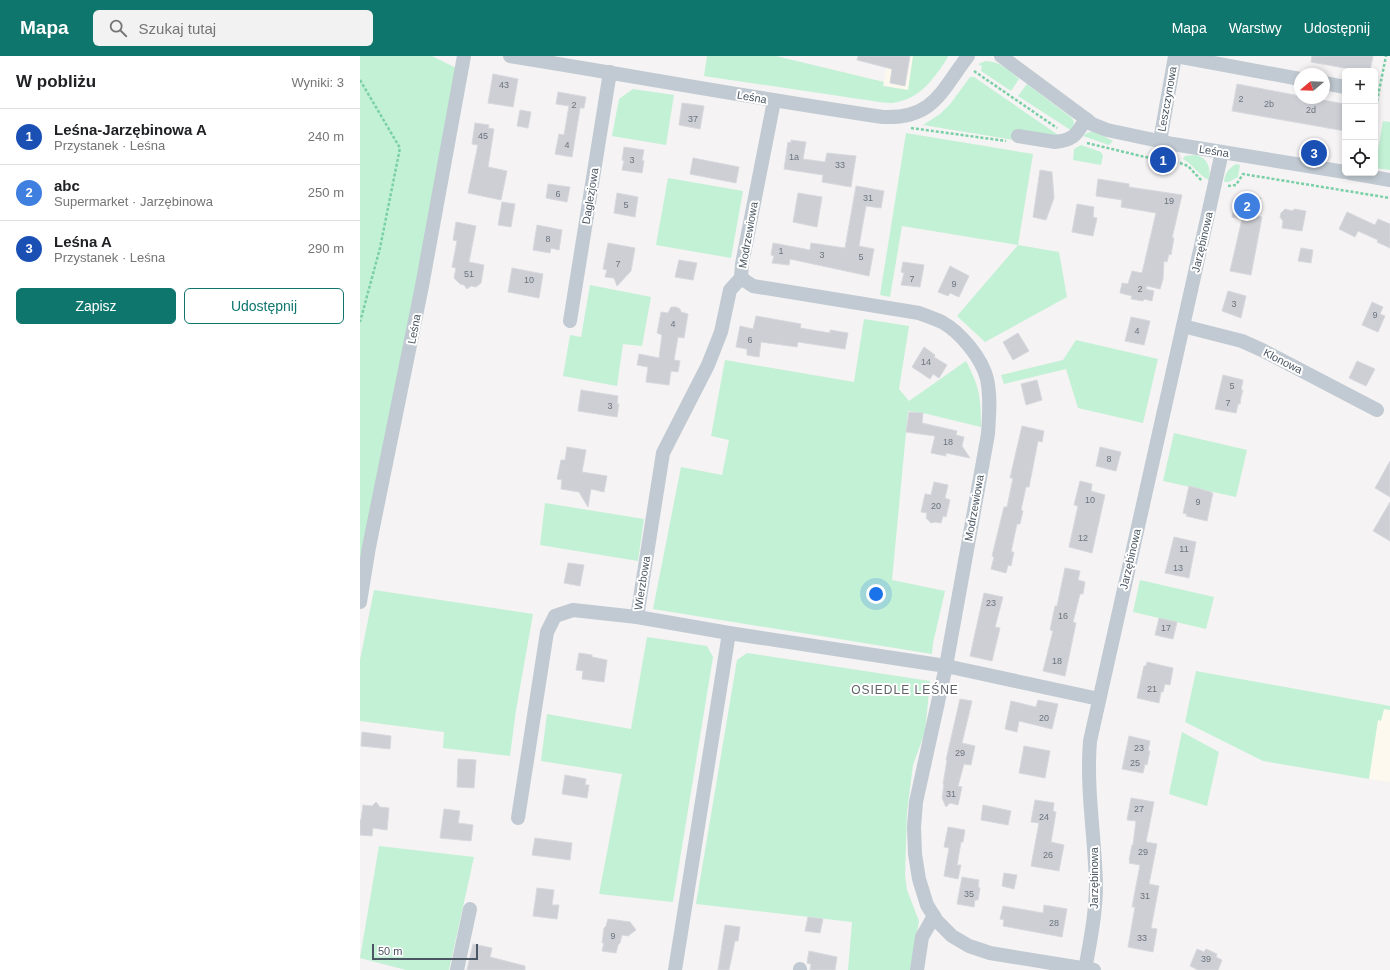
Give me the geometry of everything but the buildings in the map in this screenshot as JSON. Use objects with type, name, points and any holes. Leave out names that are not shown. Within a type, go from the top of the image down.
[{"type":"street","name":"Leśna","points":[[360,602],[369,547],[422,286],[464,56]]},
{"type":"street","name":"Leśna","points":[[510,56],[774,101],[898,118],[912,115],[931,104],[950,82],[968,56]]},
{"type":"street","name":"Leśna","points":[[1001,56],[1092,124],[1107,130],[1160,142],[1342,172]]},
{"type":"street","points":[[1175,56],[1294,78]]},
{"type":"street","name":"Leszczynowa","points":[[1160,142],[1175,56]]},
{"type":"street","name":"Daglezjowa","points":[[570,321],[610,72]]},
{"type":"street","points":[[1330,84],[1342,86]]},
{"type":"street","name":"Modrzewiowa","points":[[774,101],[742,264],[741,278],[753,286],[925,315],[943,323],[961,338],[980,362],[987,377],[989,392],[988,434],[946,666],[916,802],[914,827],[915,854],[919,879],[926,905],[937,921],[952,936],[969,946],[990,953],[1088,969]]},
{"type":"street","points":[[1014,139],[1061,142],[1074,137],[1086,119]]},
{"type":"street","name":"Jarzębinowa","points":[[1088,969],[1096,887],[1089,750],[1099,699],[1222,152]]},
{"type":"street","points":[[1367,176],[1390,180]]},
{"type":"street","name":"Wierzbowa","points":[[518,818],[546,632],[555,616],[573,610],[637,617],[663,453],[708,365],[721,332],[730,290],[741,278]]},
{"type":"street","name":"Klonowa","points":[[1183,326],[1242,341],[1377,410]]},
{"type":"street","points":[[637,617],[729,633],[946,666],[1099,699]]},
{"type":"street","points":[[675,970],[729,633]]},
{"type":"street","points":[[457,970],[470,908]]},
{"type":"street","points":[[917,970],[922,937],[934,916]]},
{"type":"path","points":[[1376,104],[1386,56]]},
{"type":"path","points":[[972,70],[1057,128]]},
{"type":"path","points":[[360,80],[400,148],[380,248],[360,322]]},
{"type":"path","points":[[905,127],[1014,139]]},
{"type":"path","points":[[1081,141],[1094,146],[1145,157],[1180,162],[1188,166],[1204,183]]},
{"type":"path","points":[[1224,187],[1236,185],[1243,174],[1390,198]]},
{"type":"shaded area","points":[[889,56],[913,56],[909,90],[883,85]]},
{"type":"shaded area","points":[[1384,709],[1390,710],[1390,782],[1369,779],[1378,719],[1381,720]]},
{"type":"green space","points":[[360,56],[432,56],[456,68],[423,253],[360,569]]},
{"type":"green space","points":[[707,56],[776,56],[884,82],[883,86],[908,90],[913,56],[948,57],[937,73],[918,93],[910,98],[892,103],[704,76]]},
{"type":"green space","points":[[986,61],[1000,65],[1019,79],[1011,91],[981,71],[982,66],[978,64]]},
{"type":"green space","points":[[970,77],[974,77],[1061,137],[1016,129],[1014,140],[923,125],[940,114],[951,103]]},
{"type":"green space","points":[[1027,84],[1072,118],[1074,122],[1072,131],[1018,96]]},
{"type":"green space","points":[[633,89],[674,95],[666,145],[612,136],[619,99]]},
{"type":"green space","points":[[1383,121],[1390,122],[1390,170],[1378,168],[1378,150]]},
{"type":"green space","points":[[1093,131],[1113,141],[1109,145],[1083,136]]},
{"type":"green space","points":[[906,133],[1033,154],[1018,245],[902,226],[890,297],[880,295]]},
{"type":"green space","points":[[1081,145],[1101,152],[1103,156],[1101,165],[1073,160],[1074,149]]},
{"type":"green space","points":[[1196,155],[1203,158],[1208,164],[1210,171],[1209,180],[1183,159],[1185,156]]},
{"type":"green space","points":[[1236,164],[1240,165],[1238,177],[1229,182],[1224,182],[1227,172]]},
{"type":"green space","points":[[668,178],[743,191],[731,258],[656,245]]},
{"type":"green space","points":[[1018,245],[1059,252],[1067,297],[985,342],[957,316]]},
{"type":"green space","points":[[590,285],[651,297],[642,346],[623,344],[617,386],[563,376],[570,335],[581,337]]},
{"type":"green space","points":[[864,319],[909,326],[899,389],[909,401],[966,361],[979,393],[981,427],[923,413],[908,411],[892,580],[945,591],[933,643],[932,654],[653,609],[681,467],[722,475],[729,440],[711,436],[725,360],[854,382]]},
{"type":"green space","points":[[1076,340],[1158,359],[1143,423],[1078,408],[1066,369],[1004,384],[1001,375],[1063,360]]},
{"type":"green space","points":[[1174,433],[1247,450],[1236,497],[1163,481]]},
{"type":"green space","points":[[545,503],[644,519],[638,561],[540,545]]},
{"type":"green space","points":[[1140,580],[1214,597],[1206,629],[1133,612]]},
{"type":"green space","points":[[374,590],[533,614],[516,710],[510,756],[443,748],[444,732],[360,721],[360,660]]},
{"type":"green space","points":[[647,637],[707,646],[713,657],[673,902],[599,894],[622,774],[541,761],[547,714],[631,729]]},
{"type":"green space","points":[[747,653],[930,681],[925,732],[913,765],[907,812],[905,875],[907,890],[919,921],[910,970],[848,970],[852,922],[696,904],[737,660]]},
{"type":"green space","points":[[1196,671],[1390,706],[1390,710],[1384,709],[1381,721],[1378,720],[1369,779],[1263,761],[1185,722]]},
{"type":"green space","points":[[1182,732],[1219,752],[1207,806],[1169,794]]},
{"type":"green space","points":[[379,846],[474,857],[449,970],[406,970],[360,958]]},
{"type":"place","name":"Leśna A","points":[[1314,153]]},
{"type":"place","name":"Leśna-Jarzębinowa A","points":[[1163,160]]},
{"type":"place","name":"abc","points":[[1247,206]]},
{"type":"district","name":"OSIEDLE LEŚNE","points":[[905,690]]}]
